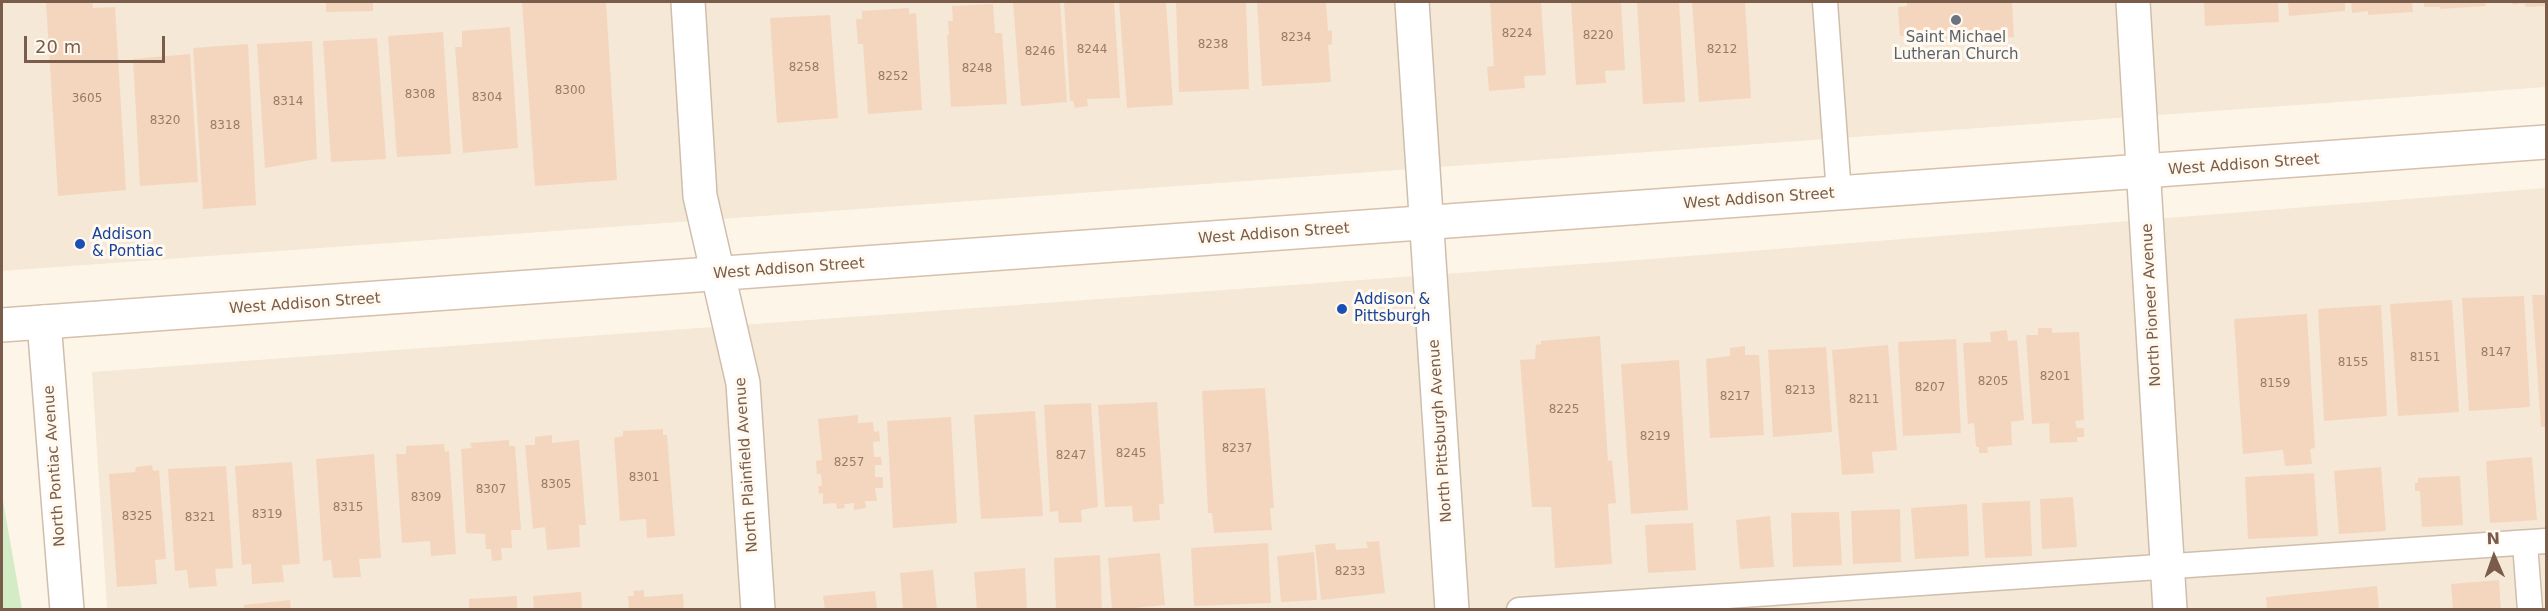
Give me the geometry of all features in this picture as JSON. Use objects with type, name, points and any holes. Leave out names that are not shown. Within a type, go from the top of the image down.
[{"type":"street","name":"North Plainfield Avenue","points":[[688,2],[700,196],[743,383],[758,609]]},
{"type":"street","name":"North Pittsburgh Avenue","points":[[1412,2],[1452,609]]},
{"type":"street","name":"North Pioneer Avenue","points":[[2133,2],[2170,609]]},
{"type":"street","name":"West Addison Street","points":[[2,325],[2547,142]]},
{"type":"street","name":"North Pontiac Avenue","points":[[44,322],[67,609]]},
{"type":"lane","points":[[1826,2],[1839,194]]},
{"type":"lane","points":[[1519,609],[1817,599],[2167,566],[2536,542],[2530,609]]},
{"type":"shaded area","points":[[2,2],[2546,2],[2546,87],[2,271]]},
{"type":"shaded area","points":[[2546,188],[2546,609],[107,609],[92,372],[1637,260]]},
{"type":"green space","points":[[2,495],[22,609],[2,609]]},
{"type":"building","points":[[46,2],[92,2],[93,8],[115,7],[126,190],[58,196]]},
{"type":"building","points":[[326,2],[373,2],[373,11],[326,12]]},
{"type":"building","points":[[522,2],[606,2],[617,180],[535,186]]},
{"type":"building","points":[[1013,2],[1060,2],[1067,102],[1021,106]]},
{"type":"building","points":[[1064,2],[1114,2],[1120,98],[1087,99],[1088,106],[1075,108],[1073,101],[1070,101]]},
{"type":"building","points":[[1119,2],[1166,2],[1173,105],[1127,108]]},
{"type":"building","points":[[1176,2],[1246,2],[1249,89],[1179,92]]},
{"type":"building","points":[[1257,2],[1326,2],[1328,31],[1332,30],[1332,44],[1328,45],[1331,82],[1262,86]]},
{"type":"building","points":[[1490,2],[1541,2],[1546,75],[1524,76],[1525,88],[1489,91],[1487,67],[1494,66]]},
{"type":"building","points":[[1571,2],[1621,2],[1625,70],[1605,71],[1606,83],[1576,85]]},
{"type":"building","points":[[1637,2],[1679,2],[1685,102],[1643,104]]},
{"type":"building","points":[[1692,2],[1745,2],[1751,98],[1699,102]]},
{"type":"building","name":"Saint Michael Lutheran Church","points":[[1907,2],[2012,2],[2014,37],[1935,42],[1934,34],[1900,36],[1898,7],[1907,6]]},
{"type":"building","points":[[2204,2],[2278,2],[2279,22],[2205,26]]},
{"type":"building","points":[[2288,2],[2345,2],[2345,11],[2289,16]]},
{"type":"building","points":[[2351,2],[2412,2],[2413,12],[2368,15],[2368,11],[2352,13]]},
{"type":"building","points":[[2424,2],[2485,2],[2486,6],[2440,9],[2440,7],[2424,7]]},
{"type":"building","points":[[2512,2],[2546,2],[2546,6],[2526,7],[2524,3],[2513,5]]},
{"type":"building","points":[[993,4],[995,33],[1002,33],[1007,104],[951,107],[947,35],[949,35],[948,21],[953,21],[952,6]]},
{"type":"building","points":[[909,8],[909,14],[916,13],[922,110],[868,114],[863,44],[858,44],[856,19],[862,19],[862,11]]},
{"type":"building","points":[[830,15],[838,118],[777,123],[770,18]]},
{"type":"building","points":[[510,27],[518,148],[463,153],[455,47],[462,47],[462,31]]},
{"type":"building","points":[[443,32],[451,154],[397,157],[388,36]]},
{"type":"building","points":[[377,38],[386,159],[331,162],[323,41]]},
{"type":"building","points":[[312,41],[317,159],[265,168],[257,44]]},
{"type":"building","points":[[248,44],[256,205],[203,209],[193,48]]},
{"type":"building","points":[[190,54],[198,182],[140,186],[133,59]]},
{"type":"building","points":[[2532,295],[2546,295],[2546,427],[2541,427]]},
{"type":"building","points":[[2524,296],[2530,407],[2469,411],[2462,298]]},
{"type":"building","points":[[2452,300],[2459,412],[2398,416],[2390,304]]},
{"type":"building","points":[[2381,305],[2387,416],[2324,421],[2318,309]]},
{"type":"building","points":[[2307,314],[2315,448],[2310,449],[2312,464],[2285,466],[2283,450],[2243,454],[2234,319]]},
{"type":"building","points":[[2038,328],[2052,328],[2052,333],[2079,332],[2084,420],[2075,421],[2077,428],[2084,428],[2084,437],[2077,437],[2077,442],[2050,443],[2049,423],[2032,424],[2026,335],[2038,335]]},
{"type":"building","points":[[2007,330],[2008,341],[2017,340],[2024,420],[2011,422],[2012,445],[1987,447],[1988,453],[1979,453],[1979,447],[1976,447],[1974,423],[1968,424],[1963,343],[1991,342],[1990,332]]},
{"type":"building","points":[[1600,336],[1608,461],[1612,460],[1616,503],[1608,504],[1612,564],[1555,568],[1551,507],[1532,507],[1520,360],[1535,359],[1536,345],[1541,344],[1541,341]]},
{"type":"building","points":[[1956,339],[1961,433],[1903,436],[1898,342]]},
{"type":"building","points":[[1888,345],[1897,450],[1872,452],[1874,473],[1842,475],[1832,350]]},
{"type":"building","points":[[1745,346],[1745,355],[1759,355],[1764,435],[1710,438],[1706,359],[1730,356],[1730,348]]},
{"type":"building","points":[[1826,347],[1832,432],[1773,437],[1768,350]]},
{"type":"building","points":[[1679,360],[1688,510],[1631,514],[1621,364]]},
{"type":"building","points":[[1265,388],[1274,508],[1270,508],[1272,530],[1214,533],[1212,513],[1208,513],[1202,391]]},
{"type":"building","points":[[1157,402],[1164,504],[1159,504],[1160,520],[1133,522],[1132,506],[1105,507],[1098,405]]},
{"type":"building","points":[[1091,403],[1098,507],[1081,510],[1082,522],[1059,523],[1058,511],[1050,512],[1044,405]]},
{"type":"building","points":[[1035,411],[1043,516],[981,519],[974,415]]},
{"type":"building","points":[[858,415],[858,423],[873,422],[874,432],[879,431],[880,441],[873,442],[874,457],[881,457],[882,465],[875,465],[875,477],[883,477],[883,488],[875,488],[877,501],[865,501],[866,508],[854,510],[854,503],[844,504],[845,508],[837,509],[836,503],[823,504],[823,493],[819,494],[818,486],[822,486],[821,474],[817,474],[816,461],[822,460],[818,419]]},
{"type":"building","points":[[951,417],[957,523],[893,528],[887,421]]},
{"type":"building","points":[[663,429],[663,435],[667,435],[675,536],[647,538],[646,519],[620,521],[614,438],[623,436],[623,431]]},
{"type":"building","points":[[552,435],[552,443],[579,440],[586,525],[579,525],[580,547],[547,550],[545,527],[533,529],[525,445],[535,445],[535,437]]},
{"type":"building","points":[[509,440],[509,446],[515,446],[521,530],[511,530],[512,548],[501,548],[502,560],[492,561],[491,549],[486,549],[485,534],[466,533],[461,449],[472,448],[470,443]]},
{"type":"building","points":[[444,444],[445,452],[449,451],[456,554],[431,556],[430,541],[402,543],[396,454],[406,454],[406,446]]},
{"type":"building","points":[[374,454],[381,558],[359,559],[361,577],[333,578],[331,560],[323,561],[316,459]]},
{"type":"building","points":[[2532,457],[2537,520],[2490,523],[2486,461]]},
{"type":"building","points":[[292,462],[300,564],[282,565],[284,582],[252,584],[251,564],[242,565],[235,466]]},
{"type":"building","points":[[152,465],[153,471],[159,470],[166,559],[155,560],[157,584],[117,587],[109,474],[135,472],[136,467]]},
{"type":"building","points":[[226,466],[233,568],[215,569],[217,586],[189,588],[187,570],[175,571],[168,469]]},
{"type":"building","points":[[2381,467],[2386,531],[2339,534],[2334,471]]},
{"type":"building","points":[[2314,473],[2318,536],[2248,539],[2245,477]]},
{"type":"building","points":[[2460,476],[2463,525],[2422,527],[2420,491],[2415,491],[2418,478]]},
{"type":"building","points":[[2073,497],[2077,547],[2042,549],[2040,499]]},
{"type":"building","points":[[2030,501],[2032,556],[1985,558],[1982,503]]},
{"type":"building","points":[[1967,504],[1969,556],[1915,559],[1911,508]]},
{"type":"building","points":[[1900,509],[1901,562],[1853,564],[1851,511]]},
{"type":"building","points":[[1839,512],[1842,565],[1793,567],[1791,513]]},
{"type":"building","points":[[1770,516],[1774,567],[1740,569],[1736,520]]},
{"type":"building","points":[[1693,523],[1696,570],[1648,573],[1645,525]]},
{"type":"building","points":[[1379,541],[1385,593],[1321,600],[1315,545],[1335,543],[1336,550],[1368,548],[1366,542]]},
{"type":"building","points":[[1268,543],[1271,603],[1194,606],[1191,548]]},
{"type":"building","points":[[1314,552],[1317,600],[1281,602],[1277,556]]},
{"type":"building","points":[[1160,553],[1165,605],[1112,610],[1108,558]]},
{"type":"building","points":[[1100,555],[1102,610],[1056,610],[1054,558]]},
{"type":"building","points":[[1025,568],[1027,610],[977,610],[974,572]]},
{"type":"building","points":[[933,570],[937,610],[903,610],[900,573]]},
{"type":"building","points":[[2499,580],[2501,610],[2453,610],[2451,584]]},
{"type":"building","points":[[2377,586],[2379,610],[2267,610],[2266,597]]},
{"type":"building","points":[[644,590],[644,597],[683,594],[684,610],[629,610],[628,596],[634,596],[633,591]]},
{"type":"building","points":[[875,591],[877,610],[825,610],[823,596]]},
{"type":"building","points":[[581,592],[582,610],[534,610],[533,596]]},
{"type":"building","points":[[517,596],[517,610],[469,610],[469,599]]},
{"type":"building","points":[[290,600],[291,610],[244,610],[244,605]]},
{"type":"place","name":"Saint Michael Lutheran Church","points":[[1956,20]]},
{"type":"place","name":"Addison & Pontiac","points":[[80,244]]},
{"type":"place","name":"Addison & Pittsburgh","points":[[1342,309]]}]
